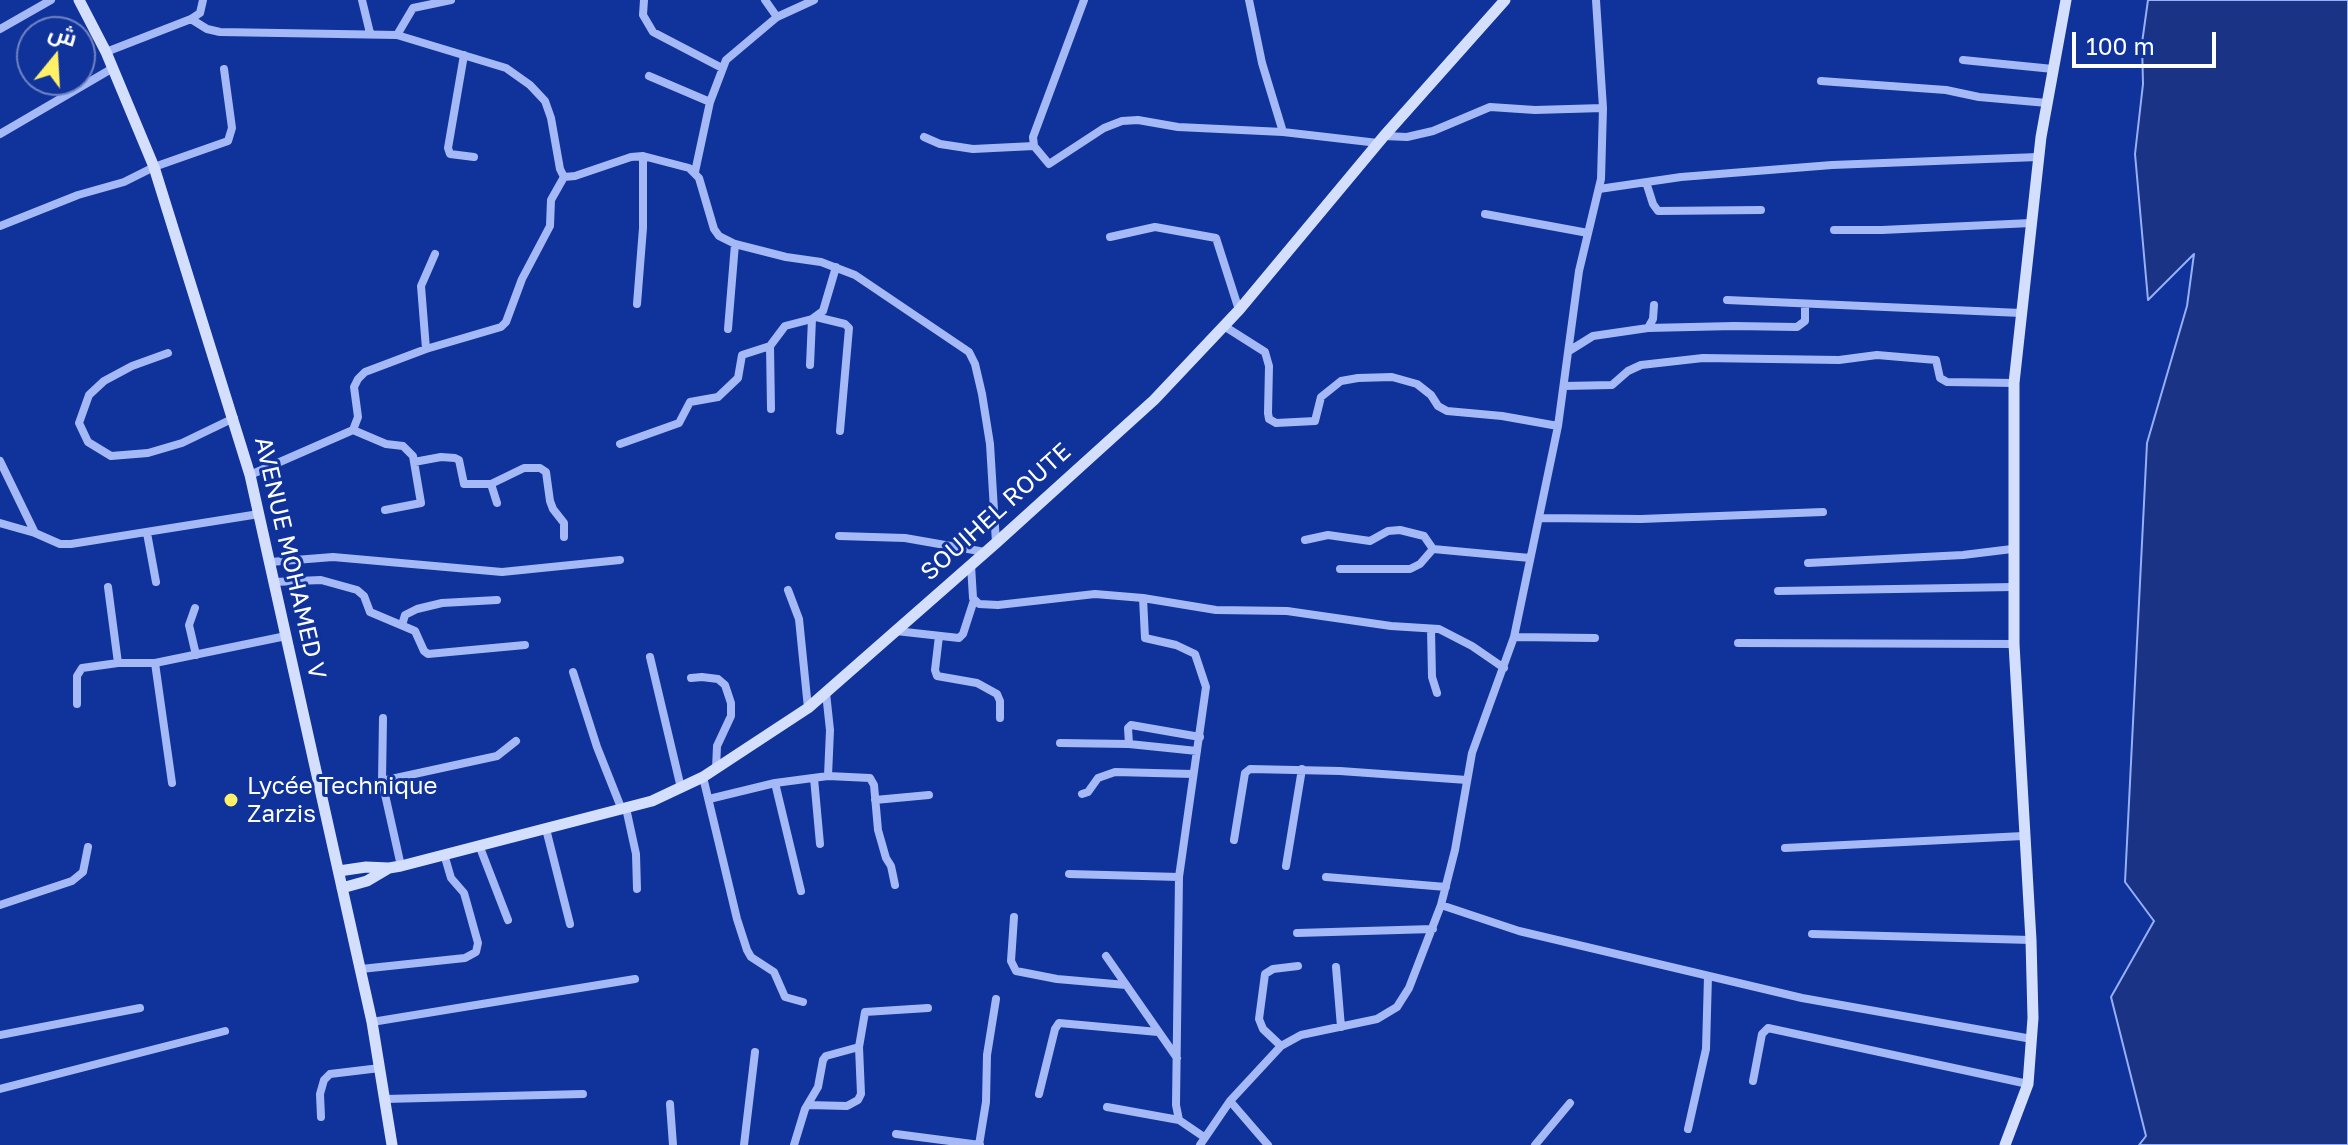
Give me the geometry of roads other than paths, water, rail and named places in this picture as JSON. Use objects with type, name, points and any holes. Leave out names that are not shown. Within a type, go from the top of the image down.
[{"type":"main road","name":"AVENUE MOHAMED V","points":[[79,0],[106,52],[154,167],[250,475],[361,969],[392,1145]]},
{"type":"main road","name":"SOUIHEL ROUTE","points":[[395,867],[624,809],[681,788],[716,769],[808,708],[1154,400],[1239,310],[1381,140],[1505,0]]},
{"type":"main road","points":[[2005,1145],[2028,1084],[2032,1039],[2031,940],[2014,644],[2014,383],[2038,157],[2066,0]]},
{"type":"main road","points":[[339,871],[374,866],[395,867]]},
{"type":"main road","points":[[342,888],[367,881],[395,867]]},
{"type":"street","points":[[0,29],[51,0]]},
{"type":"street","points":[[106,52],[191,19],[200,13],[203,0]]},
{"type":"street","points":[[362,0],[370,33]]},
{"type":"street","points":[[397,35],[413,8],[451,0]]},
{"type":"street","points":[[644,0],[643,15],[653,32],[722,68]]},
{"type":"street","points":[[765,0],[777,17]]},
{"type":"street","points":[[814,0],[777,17],[732,53],[722,68],[710,102],[695,172],[702,185],[714,229],[719,236],[735,244],[836,267],[855,275],[969,352],[979,379],[990,444],[996,543]]},
{"type":"street","points":[[1084,0],[1033,137],[1034,146],[1049,164],[1104,128],[1122,121],[1381,140],[1433,131],[1490,107],[1535,110],[1603,108]]},
{"type":"street","points":[[1249,0],[1262,63],[1283,132]]},
{"type":"street","points":[[1107,1107],[1179,1120],[1202,1141],[1230,1101],[1281,1046],[1301,1035],[1377,1019],[1397,1007],[1409,988],[1446,887],[1472,753],[1514,637],[1558,426],[1579,271],[1603,165],[1603,108],[1596,0]]},
{"type":"street","points":[[191,19],[207,29],[220,32],[397,35],[506,68],[530,85],[545,101],[564,177]]},
{"type":"street","points":[[464,55],[448,148],[450,154],[474,157]]},
{"type":"street","points":[[1963,60],[2053,69]]},
{"type":"street","points":[[0,134],[113,68]]},
{"type":"street","points":[[0,226],[222,144],[230,137],[232,128],[224,69]]},
{"type":"street","points":[[649,76],[710,102]]},
{"type":"street","points":[[1821,81],[1951,91],[1979,97],[2047,103]]},
{"type":"street","points":[[924,137],[940,144],[973,149],[1034,146]]},
{"type":"street","points":[[564,177],[643,156],[695,172]]},
{"type":"street","points":[[637,304],[643,228],[643,156]]},
{"type":"street","points":[[1599,189],[1832,165],[2038,157]]},
{"type":"street","points":[[250,475],[353,430],[358,417],[354,387],[365,372],[426,349],[501,327],[550,226],[551,200],[564,177]]},
{"type":"street","points":[[1646,182],[1658,211],[1761,210]]},
{"type":"street","points":[[1485,214],[1588,233]]},
{"type":"street","points":[[1834,230],[2031,223]]},
{"type":"street","points":[[1110,237],[1155,227],[1216,238],[1239,310]]},
{"type":"street","points":[[728,329],[735,244]]},
{"type":"street","points":[[426,349],[421,286],[435,254]]},
{"type":"street","points":[[810,365],[814,318],[826,306],[836,267]]},
{"type":"street","points":[[1727,300],[2021,313]]},
{"type":"street","points":[[1569,351],[1593,336],[1648,328],[1797,327],[1805,321],[1805,304]]},
{"type":"street","points":[[1648,328],[1653,319],[1654,305]]},
{"type":"street","points":[[620,444],[679,423],[693,400],[718,397],[740,376],[742,355],[770,346],[785,326],[814,318],[845,324],[849,328],[840,431]]},
{"type":"street","points":[[1224,326],[1268,357],[1268,413],[1269,419],[1276,423],[1315,421],[1321,397],[1341,381],[1392,377],[1417,384],[1447,411],[1502,416],[1558,426]]},
{"type":"street","points":[[770,346],[771,409]]},
{"type":"street","points":[[168,353],[132,366],[104,381],[89,395],[79,423],[88,442],[111,456],[148,453],[182,443],[234,418]]},
{"type":"street","points":[[1564,386],[1612,385],[1628,371],[1641,365],[1703,358],[1839,360],[1877,355],[1936,360],[1940,378],[1947,382],[2014,383]]},
{"type":"street","points":[[353,430],[386,444],[409,449],[421,503],[385,510]]},
{"type":"street","points":[[414,462],[455,458],[459,460],[464,484],[491,484],[524,468],[540,468],[546,472],[553,509],[564,523],[564,537]]},
{"type":"street","points":[[0,461],[35,533]]},
{"type":"street","points":[[491,484],[497,503]]},
{"type":"street","points":[[1539,518],[1641,519],[1823,512]]},
{"type":"street","points":[[0,523],[35,533],[52,542],[71,544],[259,514]]},
{"type":"street","points":[[1305,540],[1328,535],[1370,541],[1388,531],[1400,530],[1424,536],[1433,549]]},
{"type":"street","points":[[147,533],[156,582]]},
{"type":"street","points":[[839,536],[905,538],[985,552]]},
{"type":"street","points":[[1433,549],[1530,558]]},
{"type":"street","points":[[1340,569],[1410,569],[1420,564],[1433,549]]},
{"type":"street","points":[[1808,563],[1963,555],[2012,549]]},
{"type":"street","points":[[270,562],[333,557],[502,572],[620,560]]},
{"type":"street","points":[[896,631],[962,636],[974,600],[971,565]]},
{"type":"street","points":[[274,582],[321,580],[357,590],[364,596],[370,612],[415,631],[428,654],[525,645]]},
{"type":"street","points":[[108,587],[118,663]]},
{"type":"street","points":[[1778,591],[2013,587]]},
{"type":"street","points":[[788,590],[799,619],[808,708]]},
{"type":"street","points":[[974,600],[979,604],[998,605],[1078,594],[1143,598],[1216,610],[1287,611],[1447,631],[1504,668]]},
{"type":"street","points":[[1143,598],[1145,638],[1176,645],[1195,654],[1206,687],[1179,877],[1176,1105],[1179,1120]]},
{"type":"street","points":[[402,625],[405,615],[417,609],[442,603],[497,600]]},
{"type":"street","points":[[195,608],[189,625],[196,655]]},
{"type":"street","points":[[1431,629],[1432,677],[1437,693]]},
{"type":"street","points":[[77,704],[78,671],[86,667],[155,663],[286,636]]},
{"type":"street","points":[[939,636],[937,676],[977,683],[997,694],[1000,718]]},
{"type":"street","points":[[1514,637],[1595,638]]},
{"type":"street","points":[[1738,643],[2014,644]]},
{"type":"street","points":[[650,657],[681,788]]},
{"type":"street","points":[[155,663],[172,783]]},
{"type":"street","points":[[573,672],[597,747],[624,809],[636,854],[637,889]]},
{"type":"street","points":[[691,678],[718,679],[725,685],[731,703],[731,716],[717,746],[716,769]]},
{"type":"street","points":[[826,693],[830,730],[828,776]]},
{"type":"street","points":[[383,718],[382,781],[395,867]]},
{"type":"street","points":[[1129,744],[1128,728],[1131,725],[1200,737]]},
{"type":"street","points":[[382,781],[497,756],[516,741]]},
{"type":"street","points":[[1060,743],[1129,744],[1197,751]]},
{"type":"street","points":[[1234,840],[1247,770],[1302,769],[1467,780]]},
{"type":"street","points":[[1286,866],[1302,769]]},
{"type":"street","points":[[1082,794],[1088,792],[1098,778],[1115,772],[1193,774]]},
{"type":"street","points":[[709,799],[775,783],[828,776],[870,778],[874,785],[878,830],[895,885]]},
{"type":"street","points":[[703,777],[747,950],[758,964],[774,972],[785,997],[803,1002]]},
{"type":"street","points":[[814,778],[820,844]]},
{"type":"street","points":[[775,783],[801,891]]},
{"type":"street","points":[[875,800],[929,795]]},
{"type":"street","points":[[546,829],[570,924]]},
{"type":"street","points":[[1785,848],[2023,836]]},
{"type":"street","points":[[479,845],[508,920]]},
{"type":"street","points":[[0,905],[72,881],[83,872],[88,847]]},
{"type":"street","points":[[361,969],[465,958],[476,952],[478,943],[464,893],[451,878],[444,854]]},
{"type":"street","points":[[1069,874],[1179,877]]},
{"type":"street","points":[[1326,877],[1446,887]]},
{"type":"street","points":[[1441,905],[1519,931],[1708,976],[1855,1009],[2032,1039]]},
{"type":"street","points":[[1014,917],[1011,961],[1016,971],[1057,979],[1126,985]]},
{"type":"street","points":[[1297,933],[1433,929]]},
{"type":"street","points":[[1812,934],[2031,940]]},
{"type":"street","points":[[1106,956],[1158,1032],[1178,1053]]},
{"type":"street","points":[[1281,1046],[1263,1029],[1259,1019],[1265,974],[1273,969],[1298,966]]},
{"type":"street","points":[[1336,967],[1341,1027]]},
{"type":"street","points":[[1688,1129],[1706,1049],[1708,976]]},
{"type":"street","points":[[372,1022],[635,979]]},
{"type":"street","points":[[896,1134],[979,1145],[986,1102],[987,1055],[996,999]]},
{"type":"street","points":[[0,1035],[140,1008]]},
{"type":"street","points":[[808,1105],[847,1106],[858,1100],[861,1094],[859,1047],[865,1012],[928,1008]]},
{"type":"street","points":[[1039,1094],[1059,1023],[1158,1032]]},
{"type":"street","points":[[1753,1081],[1762,1034],[1766,1028],[1772,1028],[2028,1084]]},
{"type":"street","points":[[0,1089],[225,1031]]},
{"type":"street","points":[[794,1145],[818,1087],[823,1060],[826,1056],[859,1047]]},
{"type":"street","points":[[744,1145],[755,1052]]},
{"type":"street","points":[[321,1117],[320,1094],[324,1080],[330,1074],[380,1068]]},
{"type":"street","points":[[385,1099],[583,1094]]},
{"type":"street","points":[[1230,1101],[1268,1145]]},
{"type":"street","points":[[1535,1145],[1570,1103]]},
{"type":"street","points":[[670,1104],[673,1145]]},
{"type":"water","points":[[2148,0],[2348,0],[2348,1145],[2139,1145],[2146,1136],[2111,997],[2154,921],[2125,882],[2147,443],[2187,306],[2194,254],[2148,300],[2135,154]]},
{"type":"place","name":"Lycée Technique Zarzis","points":[[231,800]]}]
